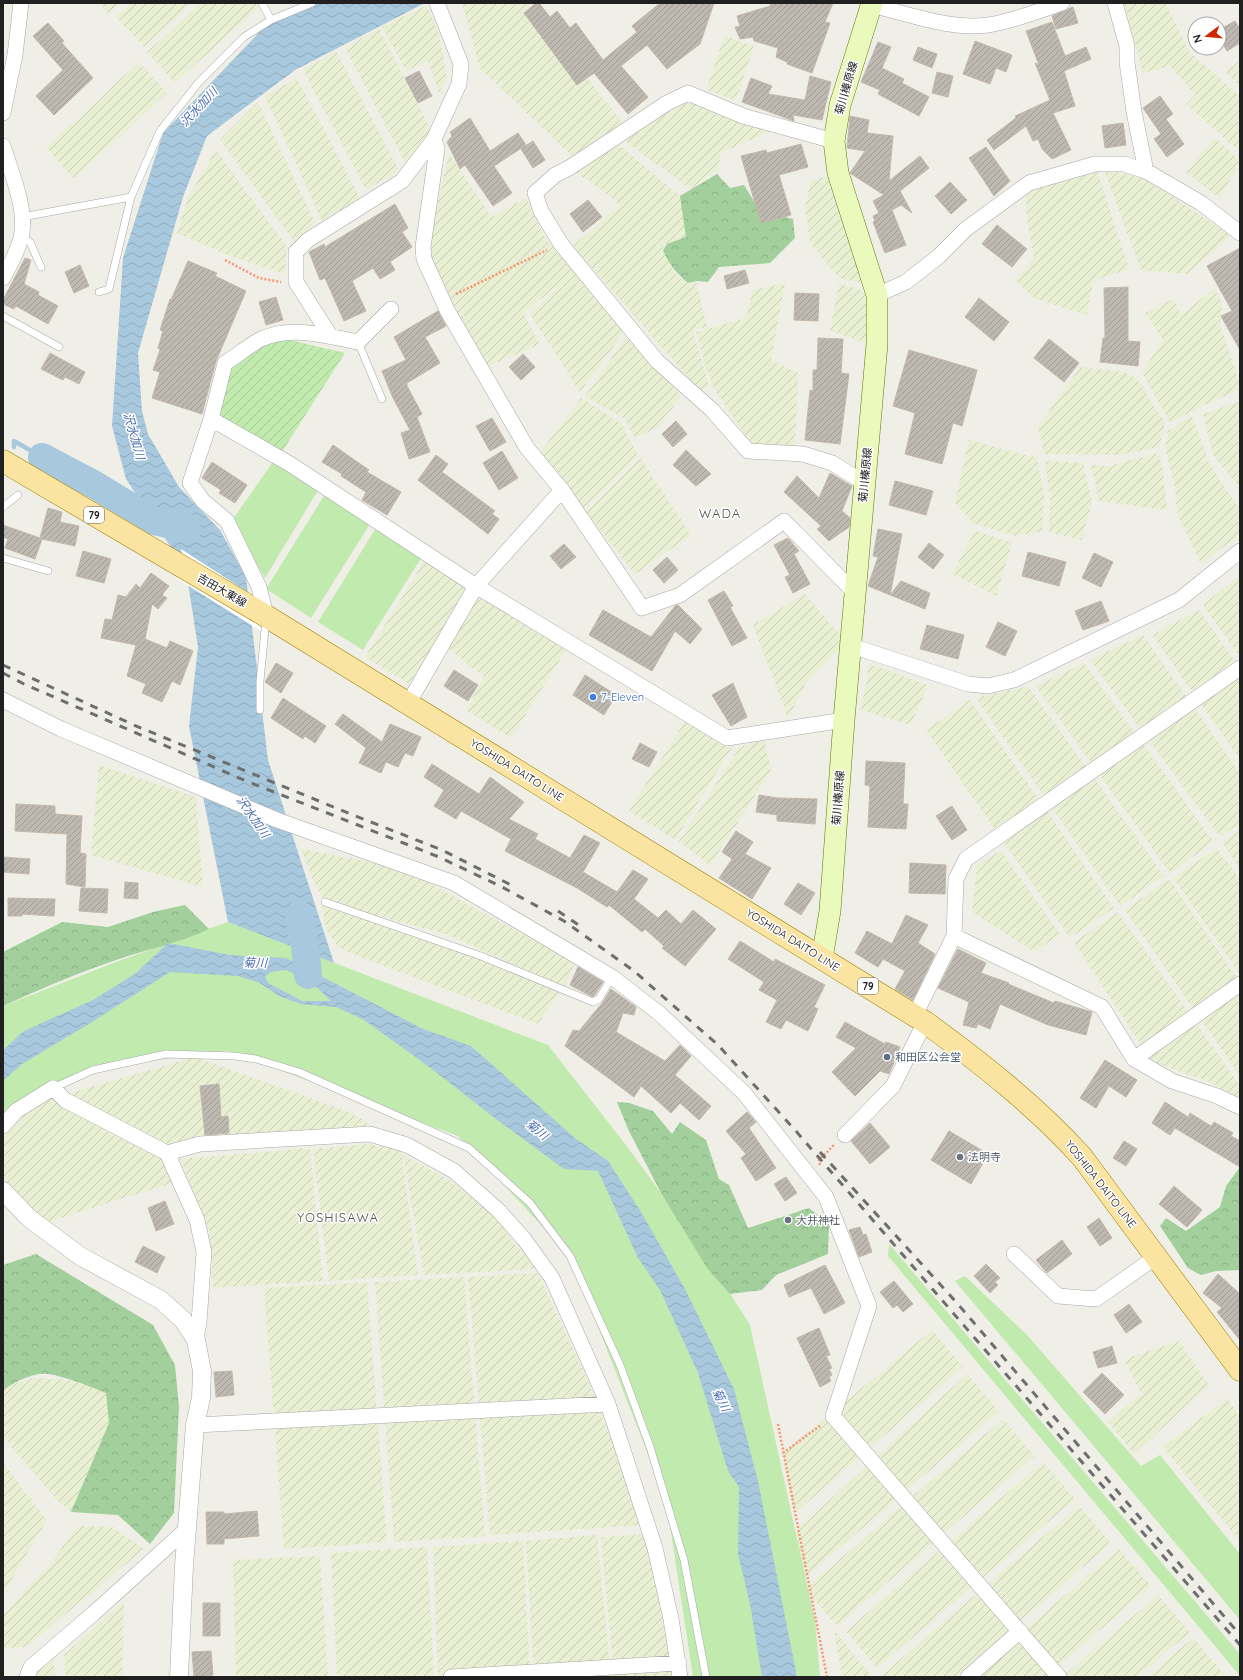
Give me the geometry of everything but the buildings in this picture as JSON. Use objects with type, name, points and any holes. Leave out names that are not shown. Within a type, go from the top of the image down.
[{"type":"main road","name":"菊川榛原線","points":[[822,958],[830,911],[844,720],[852,646],[855,593],[877,344],[878,295],[838,173],[834,141],[840,105],[872,4]]},
{"type":"main road","name":"吉田大東線","points":[[3,461],[186,570],[262,613]]},
{"type":"main road","name":"YOSHIDA DAITO LINE","points":[[262,613],[920,1018],[992,1071],[1056,1127],[1082,1157],[1239,1367]]},
{"type":"street","points":[[3,114],[15,55],[21,3]]},
{"type":"street","points":[[331,337],[296,282],[296,252],[308,240],[402,181],[434,139],[459,84],[461,64],[436,3]]},
{"type":"street","points":[[872,4],[937,21],[964,25],[988,25],[1022,17],[1062,3]]},
{"type":"street","points":[[1115,3],[1127,46],[1127,62],[1134,112],[1146,171]]},
{"type":"street","points":[[834,141],[743,116],[688,94],[667,102],[569,168],[555,175],[535,193],[541,211],[561,244],[657,361],[712,410],[748,452],[803,454],[832,463],[865,483]]},
{"type":"street","points":[[434,139],[438,149],[423,247],[424,259],[443,300],[527,448],[562,490],[642,608],[680,595],[784,521],[855,593]]},
{"type":"street","points":[[3,147],[22,217],[21,237],[14,257],[3,278]]},
{"type":"street","points":[[878,295],[906,282],[939,256],[966,229],[1028,183],[1095,164],[1124,164],[1146,171],[1201,203],[1240,232]]},
{"type":"street","points":[[262,613],[258,587],[227,521],[203,501],[190,483],[211,419],[225,363],[260,340],[275,334],[301,332],[358,342],[391,309]]},
{"type":"street","points":[[211,419],[290,464],[476,586],[727,738],[844,720]]},
{"type":"street","points":[[408,702],[476,586],[562,490]]},
{"type":"street","points":[[852,646],[968,684],[988,686],[1014,680],[1179,600],[1240,551]]},
{"type":"street","points":[[845,1135],[893,1086],[954,936],[956,879],[966,859],[1240,668]]},
{"type":"street","points":[[3,700],[61,729],[277,820],[454,883],[612,977],[660,1014],[744,1093],[826,1197],[869,1306],[833,1416],[1059,1677]]},
{"type":"street","points":[[954,936],[1102,1007],[1134,1059],[1172,1081],[1217,1096],[1240,1107]]},
{"type":"street","points":[[1134,1059],[1240,984]]},
{"type":"street","points":[[3,1126],[16,1111],[53,1088],[65,1100],[167,1153],[197,1220],[204,1252],[199,1322],[196,1340],[202,1371],[201,1398],[195,1425],[184,1566],[179,1677]]},
{"type":"street","points":[[167,1153],[200,1144],[370,1134],[407,1145],[454,1171],[498,1210],[524,1239],[552,1278],[608,1404],[655,1548],[680,1670],[451,1677]]},
{"type":"street","points":[[3,1191],[29,1218],[80,1256],[161,1300],[183,1320],[196,1340]]},
{"type":"street","points":[[1014,1254],[1058,1296],[1096,1299],[1156,1257]]},
{"type":"street","points":[[195,1425],[608,1404]]},
{"type":"street","points":[[27,1677],[31,1667],[94,1613],[188,1528]]},
{"type":"street","points":[[968,1677],[1020,1631]]},
{"type":"lane","points":[[262,3],[271,20]]},
{"type":"lane","points":[[99,292],[109,289],[131,196],[160,131],[199,82],[244,37],[271,20],[312,3]]},
{"type":"lane","points":[[22,217],[131,196]]},
{"type":"lane","points":[[21,237],[30,242],[40,267]]},
{"type":"lane","points":[[3,316],[59,347]]},
{"type":"lane","points":[[358,342],[382,399]]},
{"type":"lane","points":[[3,507],[18,495]]},
{"type":"lane","points":[[3,558],[48,571]]},
{"type":"lane","points":[[260,710],[262,613]]},
{"type":"lane","points":[[324,902],[481,956],[593,1002],[599,999],[612,977]]},
{"type":"lane","points":[[53,1088],[93,1070],[166,1054],[234,1056],[256,1059],[299,1072],[469,1148],[530,1203],[570,1256],[620,1365],[650,1447],[684,1560],[706,1677]]},
{"type":"path","points":[[443,300],[561,244]]},
{"type":"path","points":[[225,260],[260,278],[277,282],[296,282]]},
{"type":"path","points":[[821,1167],[819,1160],[845,1135]]},
{"type":"path","points":[[783,1453],[833,1416]]},
{"type":"path","points":[[778,1424],[826,1677]]},
{"type":"green space","points":[[99,3],[120,3],[109,14]]},
{"type":"green space","points":[[131,3],[192,3],[144,47],[116,17]]},
{"type":"green space","points":[[201,3],[262,4],[175,83],[147,52]]},
{"type":"green space","points":[[462,3],[529,3],[624,125],[575,159],[480,68]]},
{"type":"green space","points":[[1124,3],[1165,3],[1187,47],[1187,56],[1193,56],[1240,96],[1240,152],[1186,104],[1195,95],[1170,66],[1143,73]]},
{"type":"green space","points":[[427,5],[439,34],[447,77],[439,93],[428,61],[406,71],[382,27]]},
{"type":"green space","points":[[379,28],[433,134],[406,164],[345,48]]},
{"type":"green space","points":[[724,36],[754,46],[736,100],[706,90]]},
{"type":"green space","points":[[336,51],[399,170],[366,190],[303,70]]},
{"type":"green space","points":[[1240,60],[1240,85],[1226,73]]},
{"type":"green space","points":[[139,62],[167,93],[74,179],[46,148]]},
{"type":"green space","points":[[297,78],[360,198],[322,221],[265,96]]},
{"type":"green space","points":[[688,94],[782,126],[721,153],[718,169],[691,189],[626,142],[642,120]]},
{"type":"green space","points":[[258,102],[315,223],[296,244],[220,140]]},
{"type":"green space","points":[[1215,138],[1240,161],[1220,199],[1186,172]]},
{"type":"green space","points":[[619,145],[680,196],[686,237],[667,244],[665,243],[662,249],[677,276],[688,284],[696,281],[707,327],[695,329],[694,335],[709,385],[701,392],[573,246],[620,205],[598,187],[569,168]]},
{"type":"green space","points":[[216,150],[287,247],[285,274],[225,254],[177,233],[187,199]]},
{"type":"green space","points":[[449,154],[492,217],[526,198],[545,238],[625,331],[580,392],[530,314],[570,276],[523,313],[540,344],[484,368],[429,255],[435,215]]},
{"type":"green space","points":[[1095,164],[1129,269],[1093,281],[1087,315],[1034,298],[1016,281],[1034,257],[1028,227],[1025,199],[1030,190]]},
{"type":"green space","points":[[1104,170],[1140,176],[1231,235],[1188,274],[1141,270]]},
{"type":"green space","points":[[838,173],[868,285],[839,278],[810,243],[805,207],[811,181]]},
{"type":"green space","points":[[717,174],[730,188],[744,185],[760,211],[793,219],[795,238],[770,263],[719,267],[708,282],[696,281],[688,283],[673,268],[663,250],[667,244],[686,237],[680,196]]},
{"type":"green space","points":[[785,283],[771,360],[798,373],[795,450],[751,444],[714,389],[696,332],[746,318],[753,290]]},
{"type":"green space","points":[[839,283],[873,294],[870,344],[830,331]]},
{"type":"green space","points":[[1215,288],[1222,304],[1220,325],[1240,384],[1240,389],[1196,409],[1170,423],[1142,372],[1163,340],[1145,313],[1173,299],[1181,315]]},
{"type":"green space","points":[[629,333],[681,396],[659,427],[635,438],[625,419],[585,396]]},
{"type":"green space","points":[[277,337],[345,353],[280,455],[215,418],[229,364]]},
{"type":"green space","points":[[1080,367],[1125,372],[1138,380],[1165,423],[1159,447],[1119,455],[1044,454],[1038,427]]},
{"type":"green space","points":[[581,398],[621,423],[638,455],[583,510],[539,454]]},
{"type":"green space","points":[[1238,402],[1240,406],[1240,488],[1213,455],[1203,414]]},
{"type":"green space","points":[[1192,416],[1208,460],[1220,481],[1240,509],[1240,534],[1201,564],[1177,513],[1175,488],[1165,448],[1168,431]]},
{"type":"green space","points":[[969,440],[1037,458],[1044,496],[1042,531],[1016,536],[972,523],[955,502]]},
{"type":"green space","points":[[1159,453],[1163,471],[1167,510],[1099,501],[1091,465],[1108,466]]},
{"type":"green space","points":[[640,458],[691,535],[635,574],[586,512]]},
{"type":"green space","points":[[275,459],[320,487],[265,578],[231,522]]},
{"type":"green space","points":[[1045,461],[1083,463],[1092,502],[1082,540],[1049,532],[1050,502]]},
{"type":"green space","points":[[327,491],[373,519],[311,618],[266,589]]},
{"type":"green space","points":[[379,523],[425,552],[363,650],[318,622]]},
{"type":"green space","points":[[975,530],[1012,543],[996,596],[952,574]]},
{"type":"green space","points":[[428,555],[474,584],[409,684],[365,657]]},
{"type":"green space","points":[[1240,575],[1240,657],[1203,605]]},
{"type":"green space","points":[[476,591],[573,639],[511,738],[466,710],[484,677],[445,646]]},
{"type":"green space","points":[[805,594],[846,642],[806,683],[788,718],[753,625]]},
{"type":"green space","points":[[1199,610],[1240,668],[1240,759],[1152,635]]},
{"type":"green space","points":[[1143,635],[1240,773],[1240,823],[1220,837],[1090,660]]},
{"type":"green space","points":[[1084,663],[1214,842],[1170,873],[1036,686]]},
{"type":"green space","points":[[869,664],[928,685],[911,725],[861,710]]},
{"type":"green space","points":[[1028,686],[1164,876],[1120,906],[976,698]]},
{"type":"green space","points":[[970,700],[1114,908],[1070,938],[926,730]]},
{"type":"green space","points":[[690,713],[736,741],[675,840],[629,811]]},
{"type":"green space","points":[[764,739],[771,770],[710,866],[679,841],[740,747]]},
{"type":"green space","points":[[99,765],[196,797],[203,887],[91,855]]},
{"type":"green space","points":[[1240,830],[1240,869],[1222,842]]},
{"type":"green space","points":[[1217,848],[1240,880],[1240,974],[1173,878]]},
{"type":"green space","points":[[301,849],[376,863],[387,860],[575,963],[564,988],[449,935],[325,902],[312,878]]},
{"type":"green space","points":[[1001,851],[1060,934],[1035,952],[972,912],[977,865]]},
{"type":"green space","points":[[1169,879],[1240,982],[1240,1076],[1125,910]]},
{"type":"green space","points":[[185,905],[209,929],[163,946],[88,970],[3,1006],[3,952],[62,922],[108,927],[153,912]]},
{"type":"green space","points":[[322,906],[364,919],[421,933],[508,968],[559,993],[538,1024],[345,951],[337,945],[326,930]]},
{"type":"green space","points":[[1118,912],[1240,1086],[1240,1099],[1210,1082],[1152,1062],[1074,942]]},
{"type":"green space","points":[[228,922],[548,1045],[629,1149],[708,1258],[750,1325],[815,1620],[820,1677],[693,1677],[666,1500],[570,1256],[458,1136],[228,1051],[111,1066],[48,1091],[3,1133],[3,1006],[116,962]]},
{"type":"green space","points":[[195,1057],[352,1113],[386,1135],[288,1136],[170,1143],[167,1164],[176,1182],[38,1225],[3,1185],[3,1138],[36,1103]]},
{"type":"green space","points":[[617,1102],[629,1103],[653,1111],[672,1134],[680,1122],[706,1140],[719,1179],[729,1185],[748,1228],[809,1208],[829,1224],[828,1254],[776,1275],[762,1290],[730,1294],[707,1268],[661,1193],[628,1129]]},
{"type":"green space","points":[[366,1144],[401,1149],[418,1275],[329,1281],[313,1149]]},
{"type":"green space","points":[[310,1148],[323,1281],[213,1288],[210,1233],[180,1159]]},
{"type":"green space","points":[[403,1155],[451,1181],[496,1217],[512,1241],[538,1269],[424,1275]]},
{"type":"green space","points":[[1240,1167],[1240,1270],[1216,1271],[1201,1275],[1188,1268],[1160,1226],[1166,1218],[1186,1231],[1220,1207],[1226,1186]]},
{"type":"green space","points":[[889,1244],[1240,1654],[1240,1676],[888,1256]]},
{"type":"green space","points":[[36,1254],[153,1325],[175,1365],[179,1407],[174,1513],[150,1544],[118,1515],[71,1512],[109,1423],[106,1393],[72,1380],[45,1374],[24,1378],[10,1385],[3,1391],[3,1265]]},
{"type":"green space","points":[[538,1273],[594,1395],[644,1525],[490,1535],[468,1277]]},
{"type":"green space","points":[[965,1276],[1027,1335],[1141,1466],[1160,1455],[1240,1554],[1240,1620],[955,1281]]},
{"type":"green space","points":[[464,1277],[485,1536],[394,1542],[375,1282]]},
{"type":"green space","points":[[367,1282],[387,1542],[284,1549],[264,1288]]},
{"type":"green space","points":[[932,1330],[963,1367],[794,1514],[783,1453]]},
{"type":"green space","points":[[1179,1341],[1209,1385],[1134,1454],[1108,1422],[1141,1393],[1124,1359]]},
{"type":"green space","points":[[967,1374],[999,1411],[801,1581],[797,1530]]},
{"type":"green space","points":[[33,1378],[86,1381],[106,1393],[116,1428],[71,1512],[55,1498],[3,1437],[3,1387]]},
{"type":"green space","points":[[1227,1399],[1240,1417],[1240,1542],[1163,1447]]},
{"type":"green space","points":[[1003,1419],[1034,1456],[837,1626],[805,1589]]},
{"type":"green space","points":[[1043,1462],[1075,1499],[877,1668],[846,1631]]},
{"type":"green space","points":[[3,1463],[47,1520],[3,1594]]},
{"type":"green space","points":[[1079,1506],[1111,1543],[955,1677],[883,1677],[882,1675]]},
{"type":"green space","points":[[78,1526],[112,1527],[144,1549],[26,1647],[3,1648],[3,1615],[49,1565]]},
{"type":"green space","points":[[647,1534],[674,1677],[614,1677],[601,1537]]},
{"type":"green space","points":[[597,1535],[611,1677],[534,1677],[526,1541]]},
{"type":"green space","points":[[523,1541],[530,1677],[438,1677],[433,1547]]},
{"type":"green space","points":[[427,1547],[434,1677],[337,1677],[331,1553]]},
{"type":"green space","points":[[1119,1549],[1151,1586],[1045,1677],[970,1677]]},
{"type":"green space","points":[[320,1556],[328,1677],[236,1677],[233,1560]]},
{"type":"green space","points":[[1158,1595],[1190,1632],[1137,1677],[1062,1677]]},
{"type":"green space","points":[[124,1600],[122,1677],[66,1677],[64,1655]]},
{"type":"green space","points":[[834,1630],[872,1677],[842,1677]]},
{"type":"green space","points":[[1193,1638],[1225,1675],[1223,1677],[1147,1677]]},
{"type":"green space","points":[[54,1656],[55,1677],[34,1677],[34,1675]]},
{"type":"water","points":[[310,3],[425,3],[295,70],[207,136],[183,197],[138,353],[142,411],[148,434],[179,487],[220,530],[246,577],[268,760],[334,963],[228,922],[189,726],[198,647],[186,570],[126,479],[112,426],[123,258],[163,133],[271,20]]},
{"type":"water","name":"菊川","points":[[168,943],[230,955],[286,958],[423,1029],[471,1046],[576,1139],[608,1161],[641,1212],[685,1289],[734,1389],[758,1481],[797,1677],[762,1677],[750,1604],[738,1554],[739,1487],[728,1471],[698,1373],[660,1290],[638,1258],[598,1171],[564,1169],[488,1113],[432,1069],[364,1020],[336,1007],[301,1004],[279,996],[260,983],[238,976],[170,972],[92,1022],[22,1064],[3,1081],[3,1050],[24,1031],[93,1000],[136,973]],"holes":[[[286,970],[309,980],[331,1001],[302,1001],[268,983],[265,976],[271,972]]]},
{"type":"pier","points":[[181,549],[249,593],[254,589],[261,631],[176,578],[186,570]]},
{"type":"waterway","points":[[14,447],[14,441],[42,457]]},
{"type":"waterway","points":[[42,457],[95,485],[154,521],[187,528]]},
{"type":"waterway","name":"沢水加川","points":[[299,915],[305,945],[308,975]]},
{"type":"railway","points":[[3,665],[136,726],[442,850],[511,885]]},
{"type":"railway","points":[[3,673],[24,684],[246,781],[439,857],[502,887],[564,921],[634,971],[718,1045],[795,1130],[1240,1645]]},
{"type":"railway","points":[[558,911],[583,928]]},
{"type":"railway","points":[[820,1152],[957,1303],[1240,1635]]},
{"type":"place","name":"7-Eleven","points":[[593,697]]},
{"type":"place","name":"和田区公会堂","points":[[887,1057]]},
{"type":"place","name":"法明寺","points":[[960,1157]]},
{"type":"place","name":"大井神社","points":[[788,1220]]},
{"type":"district","name":"WADA","points":[[720,513]]},
{"type":"district","name":"YOSHISAWA","points":[[338,1217]]}]
